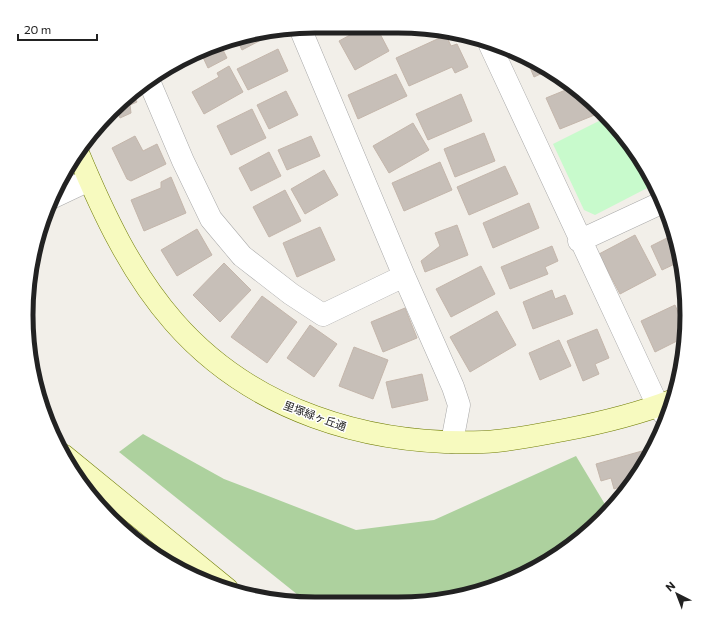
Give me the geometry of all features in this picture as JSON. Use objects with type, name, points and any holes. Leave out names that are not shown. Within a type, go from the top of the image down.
[{"type":"street","points":[[302,34],[404,276],[453,387],[458,405],[452,442]]},
{"type":"street","points":[[492,49],[538,147],[579,241],[665,406]]},
{"type":"street","points":[[151,86],[183,161],[211,219],[242,256],[291,294],[323,315],[404,276]]},
{"type":"street","name":"里塚緑ヶ丘通","points":[[80,159],[107,218],[134,265],[174,322],[213,360],[248,385],[286,406],[324,421],[364,433],[452,442],[485,442],[530,437],[664,408]]},
{"type":"street","points":[[60,194],[89,180]]},
{"type":"street","points":[[579,241],[658,204]]},
{"type":"street","points":[[78,467],[214,579]]},
{"type":"green space","points":[[601,120],[622,143],[649,187],[595,215],[584,210],[553,144]]},
{"type":"green space","points":[[143,434],[224,479],[356,530],[434,520],[576,456],[606,505],[584,527],[555,549],[523,568],[489,582],[453,592],[435,595],[398,597],[299,596],[119,452]]},
{"type":"building","points":[[354,33],[380,33],[389,51],[355,70],[339,41]]},
{"type":"building","points":[[443,36],[447,37],[451,46],[457,44],[468,67],[455,73],[452,67],[409,86],[396,58]]},
{"type":"building","points":[[267,37],[242,50],[239,44]]},
{"type":"building","points":[[222,49],[227,58],[208,68],[202,56]]},
{"type":"building","points":[[278,49],[288,71],[248,90],[237,69]]},
{"type":"building","points":[[529,65],[542,73],[534,77]]},
{"type":"building","points":[[229,66],[243,92],[204,114],[192,92],[219,77],[217,73]]},
{"type":"building","points":[[396,74],[407,96],[358,119],[348,95]]},
{"type":"building","points":[[567,89],[596,115],[560,129],[546,98]]},
{"type":"building","points":[[286,91],[298,115],[269,129],[257,105]]},
{"type":"building","points":[[461,94],[472,121],[428,140],[416,114]]},
{"type":"building","points":[[135,98],[137,102],[130,105],[131,113],[120,118],[118,114]]},
{"type":"building","points":[[252,109],[266,138],[231,155],[217,126]]},
{"type":"building","points":[[413,123],[429,150],[389,173],[373,146]]},
{"type":"building","points":[[484,133],[495,161],[455,177],[444,149]]},
{"type":"building","points":[[135,136],[143,151],[157,144],[166,164],[131,181],[127,179],[112,148]]},
{"type":"building","points":[[311,136],[320,156],[287,170],[278,150]]},
{"type":"building","points":[[269,152],[281,176],[251,191],[239,168]]},
{"type":"building","points":[[440,162],[452,190],[404,211],[392,183]]},
{"type":"building","points":[[505,166],[518,194],[469,215],[457,187]]},
{"type":"building","points":[[324,170],[338,195],[305,214],[291,189]]},
{"type":"building","points":[[171,177],[186,213],[144,231],[131,200],[161,188],[161,182]]},
{"type":"building","points":[[285,190],[301,221],[269,237],[253,207]]},
{"type":"building","points":[[529,203],[539,228],[493,248],[483,223]]},
{"type":"building","points":[[457,225],[468,255],[425,272],[421,261],[440,246],[435,233]]},
{"type":"building","points":[[320,227],[335,260],[297,277],[283,243]]},
{"type":"building","points":[[197,229],[212,255],[177,276],[161,250]]},
{"type":"building","points":[[635,235],[656,275],[620,294],[599,254]]},
{"type":"building","points":[[669,237],[676,264],[662,270],[651,246]]},
{"type":"building","points":[[552,246],[558,261],[545,267],[548,274],[510,289],[501,267]]},
{"type":"building","points":[[224,263],[251,290],[220,322],[193,295]]},
{"type":"building","points":[[481,266],[495,294],[451,317],[436,289]]},
{"type":"building","points":[[552,290],[555,299],[565,295],[573,314],[533,329],[523,302]]},
{"type":"building","points":[[262,296],[297,322],[267,363],[231,337]]},
{"type":"building","points":[[675,305],[680,316],[679,340],[655,352],[641,321]]},
{"type":"building","points":[[405,308],[417,338],[383,352],[371,322]]},
{"type":"building","points":[[497,311],[516,345],[470,372],[450,337]]},
{"type":"building","points":[[310,325],[337,344],[314,377],[287,358]]},
{"type":"building","points":[[597,329],[609,358],[595,364],[599,374],[583,381],[567,341]]},
{"type":"building","points":[[559,340],[571,366],[540,380],[529,353]]},
{"type":"building","points":[[354,347],[388,360],[373,399],[339,386]]},
{"type":"building","points":[[422,374],[428,400],[392,408],[386,382]]},
{"type":"building","points":[[642,451],[643,454],[623,486],[614,489],[611,478],[601,481],[596,464]]}]
